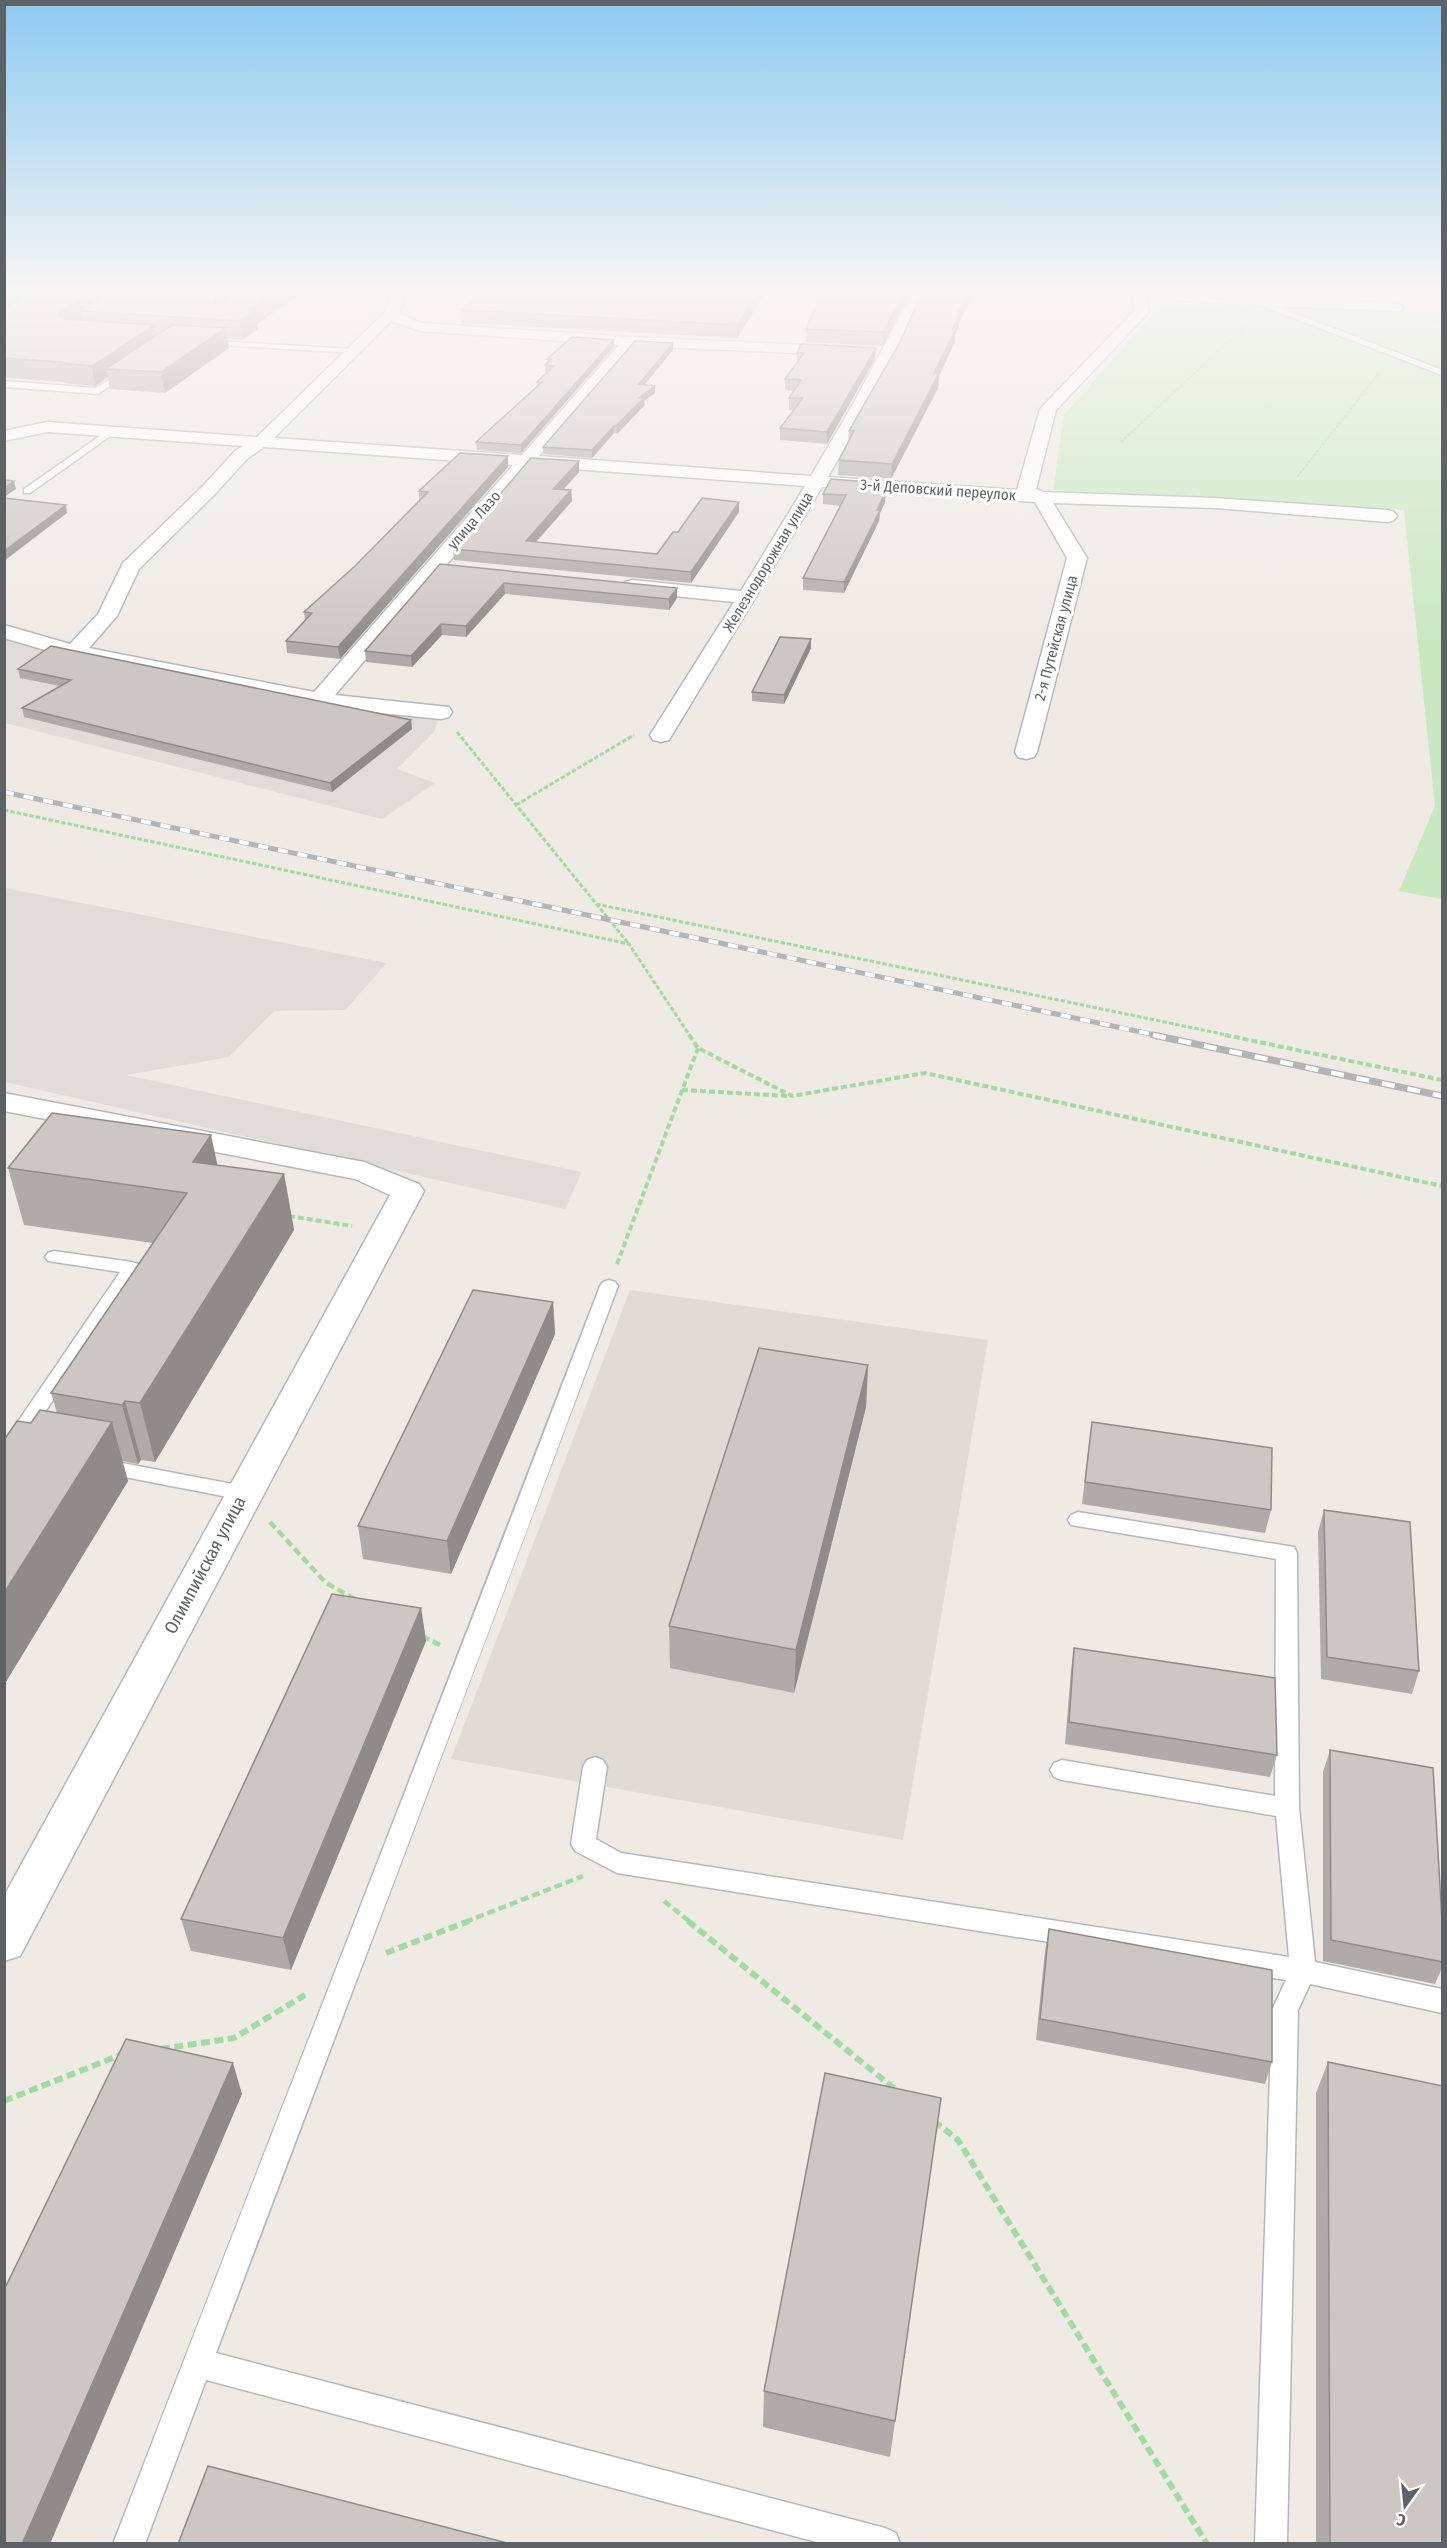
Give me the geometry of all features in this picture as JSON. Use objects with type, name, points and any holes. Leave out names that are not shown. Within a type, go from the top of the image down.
[{"type":"street","points":[[75,651],[107,615],[130,567],[209,490],[241,455],[261,442],[294,409]]},
{"type":"street","name":"улица Лазо","points":[[320,700],[570,409]]},
{"type":"street","name":"Железнодорожная улица","points":[[661,735],[816,482],[858,409]]},
{"type":"street","name":"2-я Путейская улица","points":[[1026,752],[1077,558],[1041,497],[1026,490],[1048,409]]},
{"type":"street","name":"3-й Деповский переулок","points":[[4,436],[47,427],[1041,497],[1215,503],[1388,516]]},
{"type":"street","points":[[433,566],[456,568]]},
{"type":"street","points":[[619,585],[746,597]]},
{"type":"street","points":[[4,631],[55,648],[320,700],[441,712]]},
{"type":"street","name":"Олимпийская улица","points":[[4,1102],[364,1171],[408,1191],[243,1493],[4,1941]]},
{"type":"lane","points":[[27,491],[110,432]]},
{"type":"lane","points":[[34,1454],[7,1452],[132,1268],[54,1257]]},
{"type":"lane","points":[[129,2544],[347,1969],[468,1661],[609,1286]]},
{"type":"lane","points":[[80,1462],[243,1493]]},
{"type":"lane","points":[[1078,1520],[1287,1553],[1287,1808],[1303,1971],[1285,2010],[1271,2544]]},
{"type":"lane","points":[[595,1767],[583,1844],[617,1863],[1303,1971],[1443,2001]]},
{"type":"lane","points":[[1062,1770],[1287,1808]]},
{"type":"lane","points":[[196,2363],[831,2536],[885,2544]]},
{"type":"path","points":[[1120,442],[1154,409]]},
{"type":"path","points":[[1298,477],[1351,409]]},
{"type":"path","points":[[441,712],[629,944],[698,1048],[792,1096]]},
{"type":"path","points":[[516,805],[636,734],[661,735]]},
{"type":"path","points":[[4,810],[629,944]]},
{"type":"path","points":[[596,903],[1443,1080]]},
{"type":"path","points":[[609,1286],[698,1048]]},
{"type":"path","points":[[682,1090],[792,1096],[925,1073],[1443,1186]]},
{"type":"path","points":[[287,1215],[388,1231]]},
{"type":"path","points":[[243,1493],[326,1583],[357,1600]]},
{"type":"path","points":[[417,1633],[468,1661]]},
{"type":"path","points":[[153,2050],[234,2038],[347,1969],[617,1863],[903,2095]]},
{"type":"path","points":[[4,2101],[118,2055],[130,2053]]},
{"type":"path","points":[[931,2118],[958,2140],[1207,2544]]},
{"type":"shaded area","points":[[4,631],[319,700],[441,712],[434,732],[397,769],[435,783],[382,819],[5,723]]},
{"type":"shaded area","points":[[5,888],[387,963],[345,1010],[274,1011],[229,1057],[126,1075],[582,1172],[565,1209],[5,1082]]},
{"type":"shaded area","points":[[630,1290],[988,1340],[903,1840],[451,1759]]},
{"type":"green space","points":[[1069,409],[1442,409],[1442,899],[1399,891],[1435,806],[1404,510],[1053,490],[1064,415]]},
{"type":"building","points":[[512,409],[553,409],[521,445],[476,442]]},
{"type":"building","points":[[576,409],[633,409],[592,450],[543,447]]},
{"type":"building","points":[[795,409],[840,409],[827,432],[780,428]]},
{"type":"building","points":[[862,409],[920,409],[892,464],[839,460],[854,431],[849,431]]},
{"type":"building","points":[[460,453],[508,456],[338,647],[286,641],[312,613],[304,612],[355,566],[428,492],[419,491]]},
{"type":"building","points":[[531,458],[579,461],[553,489],[571,490],[526,541],[657,554],[673,532],[678,532],[702,498],[739,502],[691,572],[453,549]]},
{"type":"building","points":[[831,479],[884,483],[879,490],[886,491],[877,510],[880,510],[844,582],[803,578],[846,495],[823,494]]},
{"type":"building","points":[[4,480],[14,481],[4,488]]},
{"type":"building","points":[[4,498],[66,505],[4,551]]},
{"type":"building","points":[[440,564],[677,588],[669,599],[504,583],[466,626],[441,624],[411,656],[365,651]]},
{"type":"building","points":[[780,637],[811,639],[784,695],[752,692]]},
{"type":"building","points":[[51,646],[411,720],[330,783],[22,708],[71,680],[18,669]]},
{"type":"building","points":[[52,1113],[211,1135],[193,1162],[284,1174],[140,1403],[125,1401],[122,1405],[51,1393],[187,1193],[8,1168]]},
{"type":"building","points":[[473,1290],[553,1302],[447,1541],[358,1526]]},
{"type":"building","points":[[759,1348],[868,1365],[796,1650],[669,1626]]},
{"type":"building","points":[[40,1410],[112,1422],[4,1593],[4,1440],[17,1421],[31,1423]]},
{"type":"building","points":[[1092,1422],[1272,1448],[1271,1510],[1085,1482]]},
{"type":"building","points":[[1324,1510],[1410,1522],[1419,1671],[1327,1657]]},
{"type":"building","points":[[332,1594],[421,1608],[283,1938],[181,1919]]},
{"type":"building","points":[[1074,1648],[1275,1678],[1277,1755],[1069,1722]]},
{"type":"building","points":[[1330,1750],[1433,1768],[1443,1962],[1331,1940]]},
{"type":"building","points":[[1049,1929],[1272,1970],[1272,2062],[1040,2019]]},
{"type":"building","points":[[126,2039],[233,2063],[22,2544],[4,2544],[4,2290]]},
{"type":"building","points":[[1328,2062],[1443,2086],[1443,2544],[1330,2544]]},
{"type":"building","points":[[825,2073],[941,2098],[895,2421],[764,2391]]},
{"type":"building","points":[[208,2466],[511,2544],[178,2544]]},
{"type":"railway","points":[[4,792],[1160,1036]]},
{"type":"railway","points":[[1153,1035],[1442,1096]]}]
